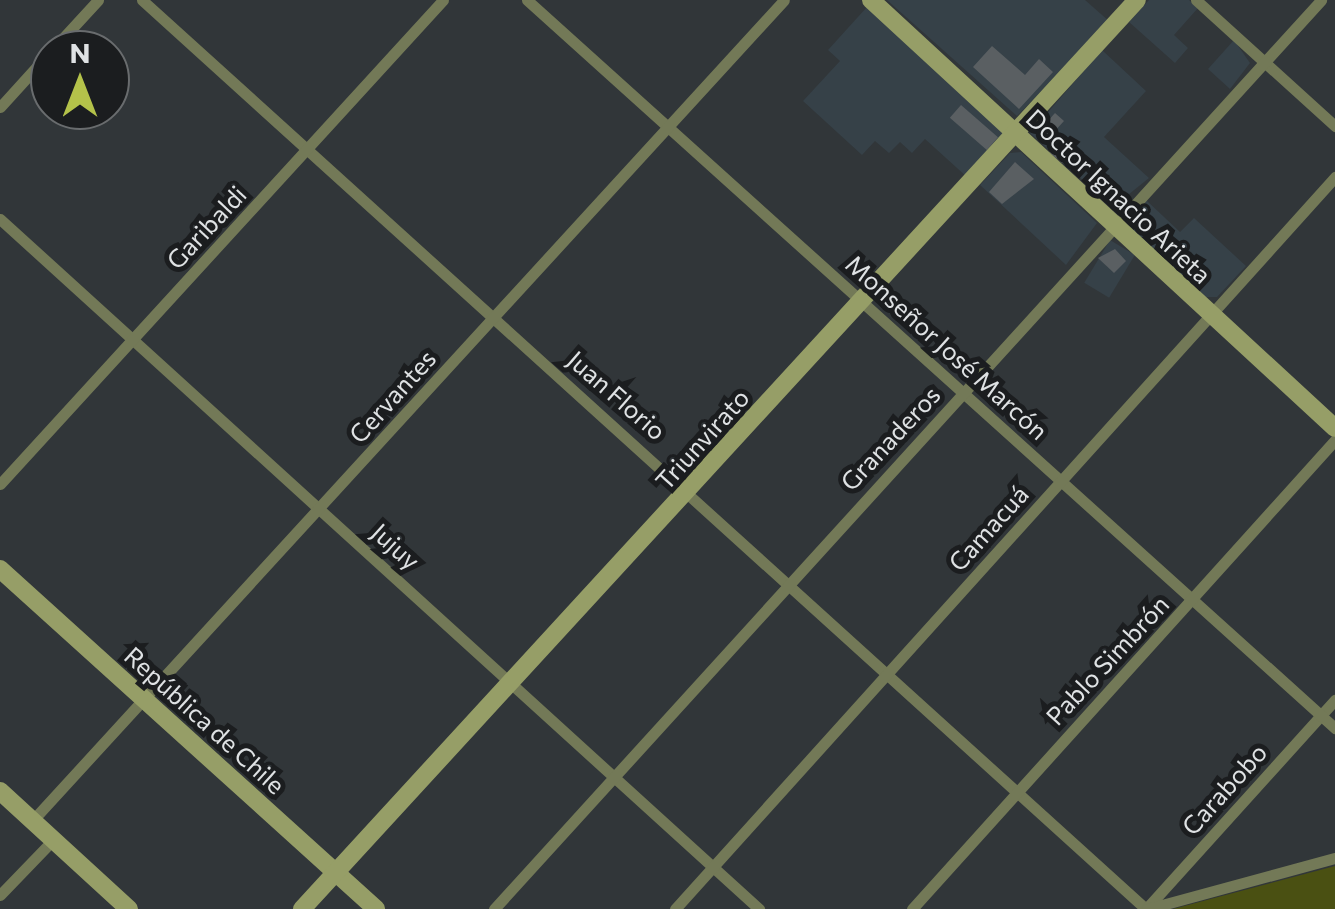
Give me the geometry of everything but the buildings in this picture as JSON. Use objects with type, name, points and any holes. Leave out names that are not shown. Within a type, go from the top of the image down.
[{"type":"street","points":[[70,30],[98,0]]},
{"type":"street","name":"Juan Florio","points":[[142,0],[690,490],[1146,909]]},
{"type":"street","name":"Garibaldi","points":[[0,484],[444,0]]},
{"type":"street","name":"Monseñor José Marcón","points":[[528,0],[1335,728]]},
{"type":"street","name":"Cervantes","points":[[32,820],[322,509],[784,0]]},
{"type":"street","name":"Doctor Ignacio Arieta","points":[[871,0],[1335,428]]},
{"type":"street","name":"Triunvirato","points":[[302,909],[1137,0]]},
{"type":"street","points":[[1196,0],[1335,126]]},
{"type":"street","name":"Granaderos","points":[[494,909],[1322,0]]},
{"type":"street","points":[[0,107],[30,74]]},
{"type":"street","name":"Camacuá","points":[[675,909],[1335,177]]},
{"type":"street","name":"Jujuy","points":[[0,218],[759,909]]},
{"type":"street","name":"Pablo Simbrón","points":[[912,909],[1335,440]]},
{"type":"street","name":"República de Chile","points":[[0,569],[376,909]]},
{"type":"street","name":"Carabobo","points":[[1146,909],[1335,700]]},
{"type":"street","points":[[0,792],[129,909]]},
{"type":"street","points":[[0,895],[52,840]]},
{"type":"street","points":[[1146,909],[1335,858]]},
{"type":"shaded area","points":[[887,0],[1085,0],[1110,22],[1017,116]]},
{"type":"shaded area","points":[[1149,0],[1189,0],[1198,8],[1174,35],[1188,48],[1175,63],[1129,22]]},
{"type":"shaded area","points":[[867,7],[1003,129],[1005,137],[968,178],[925,139],[912,153],[900,142],[889,153],[875,141],[862,155],[803,101],[840,61],[828,50]]},
{"type":"shaded area","points":[[1234,40],[1250,63],[1230,89],[1208,69]]},
{"type":"shaded area","points":[[1102,50],[1146,91],[1104,137],[1149,178],[1113,207],[1030,133]]},
{"type":"shaded area","points":[[1021,152],[1097,223],[1066,265],[980,185],[1010,153]]},
{"type":"shaded area","points":[[1146,200],[1180,232],[1194,218],[1246,266],[1217,297],[1206,297],[1131,230],[1129,218]]},
{"type":"shaded area","points":[[1110,240],[1135,255],[1109,298],[1084,283]]},
{"type":"green space","points":[[1335,866],[1335,909],[1173,909]]}]
